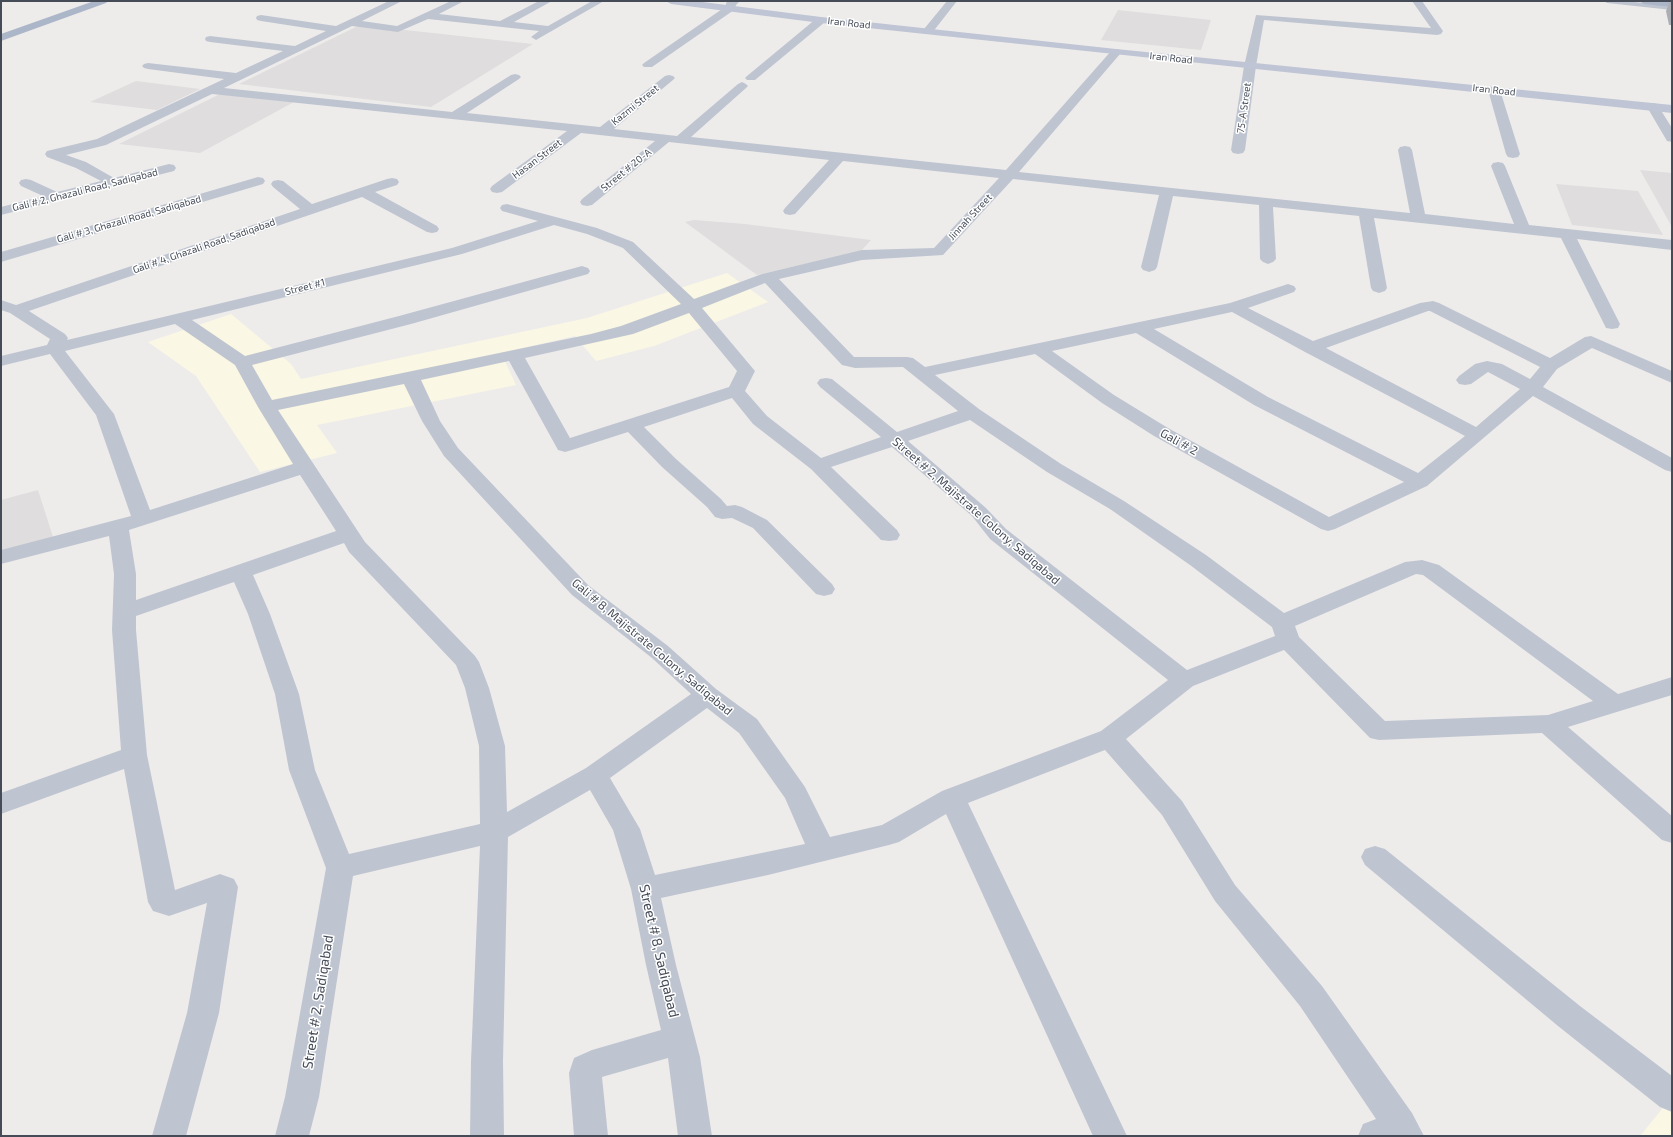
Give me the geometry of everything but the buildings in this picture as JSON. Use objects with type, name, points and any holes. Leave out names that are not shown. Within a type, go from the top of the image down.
[{"type":"main road","points":[[1,38],[103,1]]},
{"type":"main road","name":"Iran Road","points":[[671,1],[732,4],[821,20],[1672,109]]},
{"type":"main road","points":[[1644,1],[1672,4]]},
{"type":"street","points":[[112,182],[81,166],[52,154],[101,142],[397,1]]},
{"type":"street","points":[[350,23],[398,29],[459,1]]},
{"type":"street","points":[[529,41],[599,1]]},
{"type":"street","points":[[928,31],[952,1]]},
{"type":"street","name":"75-A Street","points":[[1238,150],[1250,66],[1260,17],[1437,32],[1438,31],[1416,1]]},
{"type":"street","points":[[520,2],[543,3]]},
{"type":"street","points":[[502,24],[543,3]]},
{"type":"street","points":[[648,65],[732,4]]},
{"type":"street","points":[[427,16],[548,29]]},
{"type":"street","points":[[261,18],[336,29]]},
{"type":"street","points":[[680,140],[821,20]]},
{"type":"street","points":[[210,39],[295,49]]},
{"type":"street","name":"Jinnah Street","points":[[267,407],[627,330],[768,277],[862,255],[938,252],[1010,174],[1116,52]]},
{"type":"street","points":[[148,66],[238,77]]},
{"type":"street","points":[[454,116],[515,77]]},
{"type":"street","name":"Kazmi Street","points":[[602,132],[669,78]]},
{"type":"street","points":[[212,90],[1672,245]]},
{"type":"street","points":[[1494,90],[1513,154]]},
{"type":"street","points":[[1653,107],[1672,138]]},
{"type":"street","name":"Hasan Street","points":[[497,189],[578,129]]},
{"type":"street","name":"Street # 20-A","points":[[587,202],[664,138]]},
{"type":"street","points":[[1404,150],[1418,218]]},
{"type":"street","points":[[790,211],[839,157]]},
{"type":"street","points":[[1498,166],[1523,228]]},
{"type":"street","name":"Gali # 2, Ghazali Road, Sadiqabad","points":[[1,211],[169,168]]},
{"type":"street","name":"Gali # 3, Ghazali Road, Sadiqabad","points":[[1,257],[258,181]]},
{"type":"street","name":"Gali # 4, Ghazali Road, Sadiqabad","points":[[9,307],[392,182]]},
{"type":"street","points":[[26,183],[56,197]]},
{"type":"street","points":[[278,184],[310,210]]},
{"type":"street","points":[[364,192],[432,229]]},
{"type":"street","points":[[1149,268],[1167,192]]},
{"type":"street","points":[[1266,202],[1268,259]]},
{"type":"street","points":[[507,208],[592,231],[628,244],[691,305],[746,371],[736,391],[565,446],[514,354]]},
{"type":"street","points":[[1366,212],[1379,288]]},
{"type":"street","name":"Street #1","points":[[1,361],[457,251],[555,220]]},
{"type":"street","points":[[1566,233],[1612,324]]},
{"type":"street","points":[[242,362],[405,320],[582,271]]},
{"type":"street","points":[[768,277],[848,362],[907,362],[972,413],[1054,468],[1118,505],[1198,560],[1285,632],[1379,731],[1548,724],[1672,686]]},
{"type":"street","points":[[922,373],[1234,307],[1288,289]]},
{"type":"street","points":[[1311,348],[1426,306],[1433,306],[1551,366]]},
{"type":"street","points":[[9,307],[59,338],[54,348],[105,414],[131,523],[126,574],[124,630],[134,755],[163,902],[169,904],[220,886],[224,887],[203,1013],[170,1136]]},
{"type":"street","points":[[1234,307],[1478,435]]},
{"type":"street","points":[[179,318],[242,362],[267,407],[304,467],[357,547],[467,662],[477,688],[492,746],[494,832],[487,1061],[487,1136]]},
{"type":"street","points":[[1139,327],[1261,401],[1420,482],[1478,435],[1531,388],[1551,366],[1591,341],[1672,378]]},
{"type":"street","name":"Gali # 2","points":[[1036,348],[1108,399],[1161,432],[1328,526],[1420,482]]},
{"type":"street","points":[[1465,380],[1481,368],[1487,366],[1496,368],[1672,466]]},
{"type":"street","name":"Gali # 8, Majistrate Colony, Sadiqabad","points":[[410,376],[431,421],[451,452],[580,590],[660,652],[707,695],[748,726],[796,794],[822,851]]},
{"type":"street","name":"Street # 2, Majistrate Colony, Sadiqabad","points":[[826,383],[933,471],[979,512],[998,534],[1184,680]]},
{"type":"street","points":[[736,391],[760,420],[818,465],[889,535]]},
{"type":"street","points":[[818,465],[972,413]]},
{"type":"street","points":[[631,425],[669,463],[714,503],[722,513],[735,511],[760,524],[824,589]]},
{"type":"street","points":[[1,557],[131,523],[304,467]]},
{"type":"street","points":[[124,612],[348,534]]},
{"type":"street","points":[[645,889],[768,864],[889,834],[952,798],[1110,738],[1184,680],[1285,632],[1413,567],[1422,567],[1430,570],[1614,704]]},
{"type":"street","points":[[240,571],[259,614],[287,694],[302,770],[340,868],[494,832],[595,775],[707,695]]},
{"type":"street","points":[[1548,724],[1672,832]]},
{"type":"street","points":[[1110,738],[1172,808],[1225,893],[1311,996],[1394,1132]]},
{"type":"street","points":[[1,804],[134,755]]},
{"type":"street","name":"Street # 8, Sadiqabad","points":[[595,775],[626,830],[645,889],[661,965],[684,1057],[695,1136]]},
{"type":"street","points":[[952,798],[1110,1136]]},
{"type":"street","points":[[1374,857],[1569,1016],[1672,1096]]},
{"type":"street","name":"Street # 2, Sadiqabad","points":[[292,1136],[302,1097],[340,868]]},
{"type":"street","points":[[591,1136],[585,1073],[586,1069],[592,1065],[680,1040]]},
{"type":"lane","points":[[1607,1],[1672,8]]},
{"type":"shaded area","points":[[1118,10],[1211,20],[1201,50],[1101,40]]},
{"type":"shaded area","points":[[360,25],[533,44],[431,107],[239,84]]},
{"type":"shaded area","points":[[136,81],[200,89],[157,110],[90,102]]},
{"type":"shaded area","points":[[220,94],[294,102],[200,153],[119,144]]},
{"type":"shaded area","points":[[1640,170],[1672,173],[1672,227]]},
{"type":"shaded area","points":[[1556,184],[1638,191],[1663,235],[1572,225]]},
{"type":"shaded area","points":[[694,220],[745,224],[871,240],[861,251],[757,275],[685,222]]},
{"type":"shaded area","points":[[727,273],[768,302],[654,346],[596,361],[575,336],[501,353],[516,385],[317,425],[337,453],[260,472],[196,376],[148,342],[231,314],[291,364],[301,379],[587,318]]},
{"type":"shaded area","points":[[38,490],[53,537],[1,551],[1,500]]},
{"type":"shaded area","points":[[1672,1097],[1672,1136],[1640,1136]]}]
